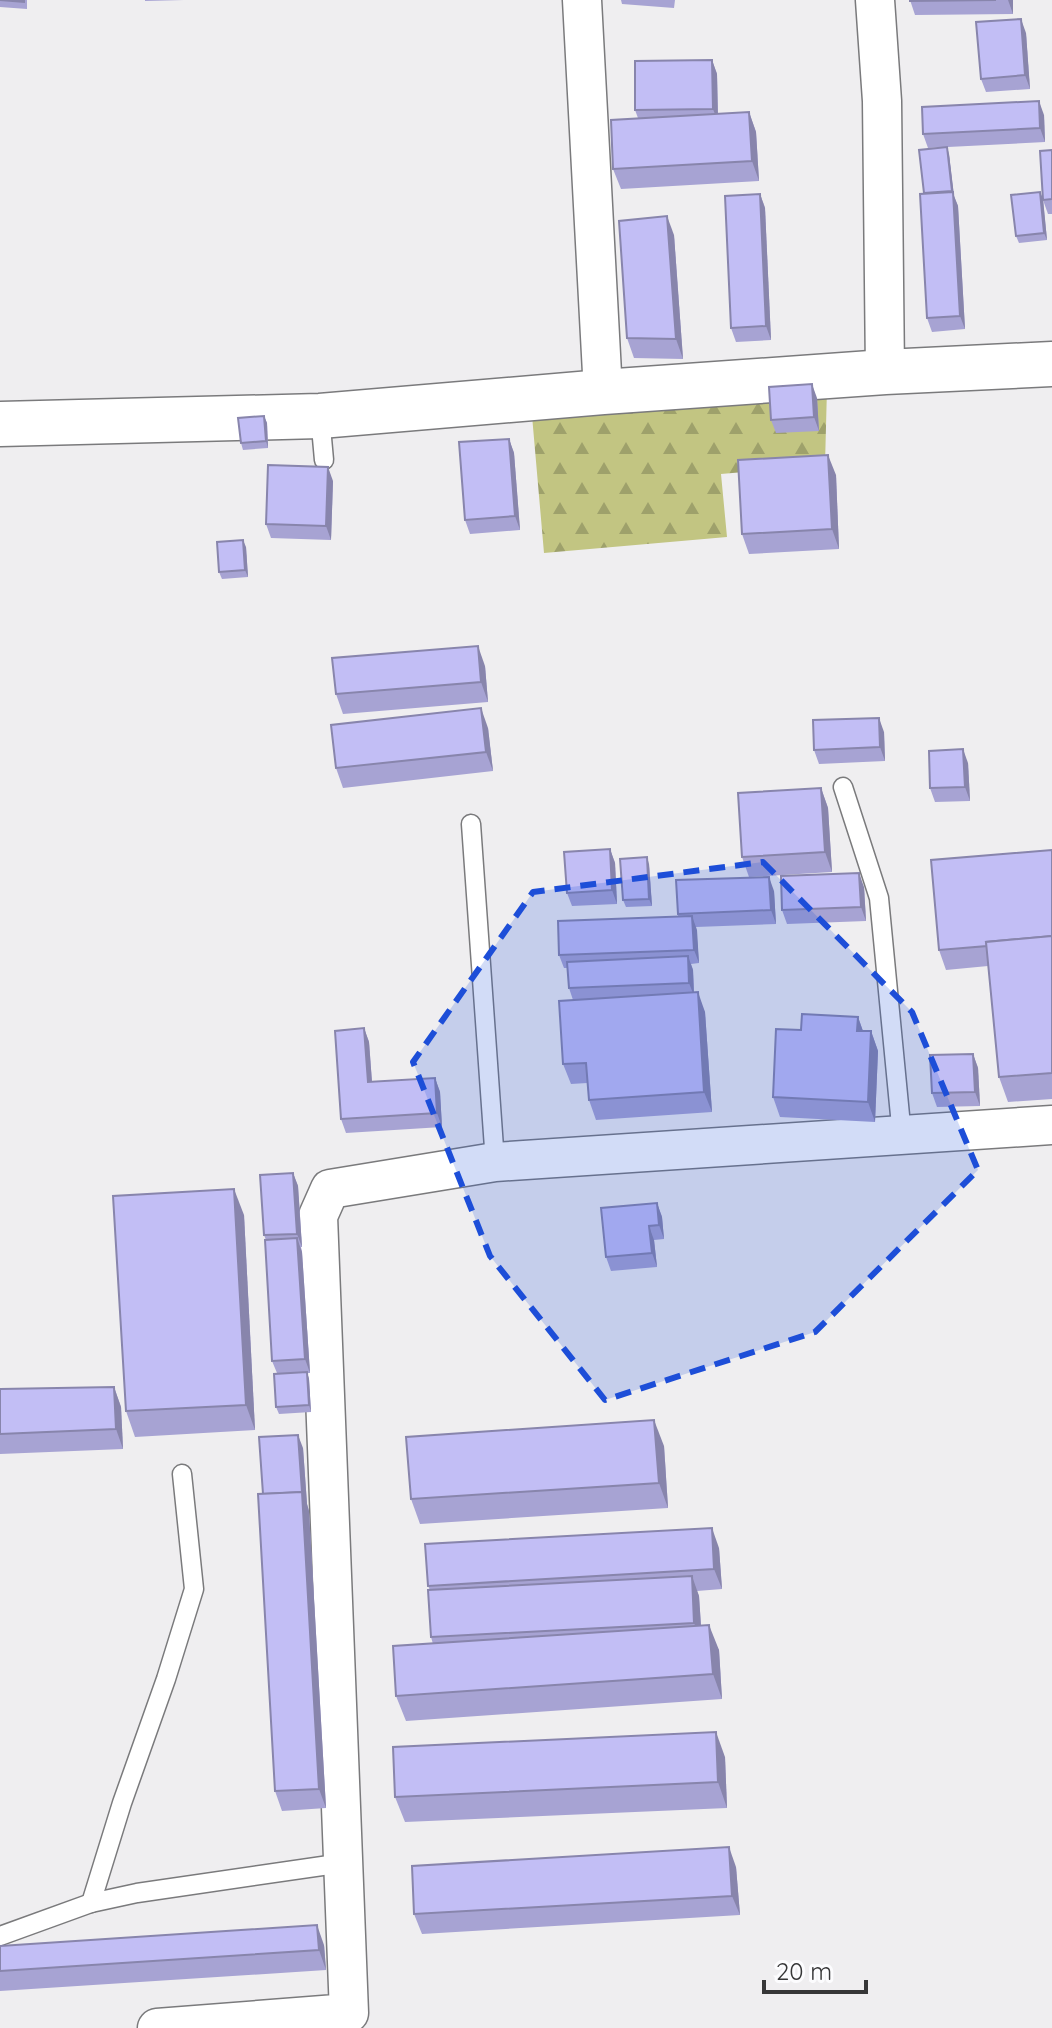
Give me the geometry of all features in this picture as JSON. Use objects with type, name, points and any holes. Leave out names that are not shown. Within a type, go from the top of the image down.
[{"type":"street","points":[[582,0],[603,392]]},
{"type":"street","points":[[875,0],[882,101],[885,372]]},
{"type":"street","points":[[0,424],[320,416],[603,392],[885,372],[1052,364]]},
{"type":"street","points":[[157,2028],[350,2021],[318,1216],[330,1189],[495,1162],[1052,1125]]},
{"type":"lane","points":[[320,416],[324,460]]},
{"type":"lane","points":[[843,787],[879,898],[902,1136]]},
{"type":"lane","points":[[471,824],[495,1162]]},
{"type":"lane","points":[[91,1903],[194,1589],[182,1474]]},
{"type":"lane","points":[[0,1936],[91,1903],[137,1893],[343,1863]]},
{"type":"highlighted area","points":[[763,862],[912,1012],[978,1170],[815,1332],[605,1400],[490,1256],[413,1062],[533,892]]},
{"type":"green space","points":[[827,388],[825,465],[721,474],[727,537],[544,553],[531,404]]},
{"type":"building","points":[[910,0],[996,0],[910,1]]},
{"type":"building","points":[[1021,19],[1025,75],[981,79],[976,22]]},
{"type":"building","points":[[712,60],[713,109],[635,110],[635,61]]},
{"type":"building","points":[[1039,101],[1040,128],[923,134],[922,107]]},
{"type":"building","points":[[749,112],[752,161],[613,169],[611,120]]},
{"type":"building","points":[[947,147],[952,191],[924,193],[919,150]]},
{"type":"building","points":[[1052,150],[1052,199],[1043,200],[1040,151]]},
{"type":"building","points":[[953,192],[960,316],[927,318],[920,194]]},
{"type":"building","points":[[1040,192],[1044,233],[1016,236],[1011,195]]},
{"type":"building","points":[[760,194],[766,326],[731,328],[725,196]]},
{"type":"building","points":[[667,216],[676,339],[627,338],[619,221]]},
{"type":"building","points":[[812,384],[814,417],[771,420],[769,387]]},
{"type":"building","points":[[264,416],[266,441],[241,443],[238,418]]},
{"type":"building","points":[[509,439],[515,516],[465,520],[459,442]]},
{"type":"building","points":[[828,455],[832,529],[742,534],[738,460]]},
{"type":"building","points":[[268,465],[328,467],[326,526],[266,524]]},
{"type":"building","points":[[243,540],[245,570],[219,572],[217,542]]},
{"type":"building","points":[[478,646],[481,682],[336,694],[332,658]]},
{"type":"building","points":[[481,708],[486,752],[336,768],[331,725]]},
{"type":"building","points":[[879,718],[880,747],[814,750],[813,720]]},
{"type":"building","points":[[963,749],[965,787],[930,788],[929,751]]},
{"type":"building","points":[[821,788],[825,852],[742,857],[738,793]]},
{"type":"building","points":[[610,849],[612,890],[567,893],[564,852]]},
{"type":"building","points":[[1052,850],[1052,936],[939,950],[931,860]]},
{"type":"building","points":[[647,857],[649,899],[623,900],[620,859]]},
{"type":"building","points":[[859,873],[861,907],[782,910],[781,876]]},
{"type":"building","points":[[769,877],[771,910],[678,914],[676,880]]},
{"type":"building","points":[[692,916],[694,950],[559,955],[558,921]]},
{"type":"building","points":[[1052,936],[1052,1073],[999,1077],[986,942]]},
{"type":"building","points":[[688,956],[689,983],[569,988],[567,962]]},
{"type":"building","points":[[698,992],[704,1092],[589,1100],[586,1063],[563,1064],[559,1001]]},
{"type":"building","points":[[802,1014],[858,1017],[857,1031],[871,1031],[868,1102],[773,1097],[776,1029],[801,1030]]},
{"type":"building","points":[[364,1028],[368,1082],[435,1078],[437,1113],[341,1119],[335,1031]]},
{"type":"building","points":[[973,1054],[975,1092],[932,1093],[930,1055]]},
{"type":"building","points":[[293,1173],[297,1234],[264,1235],[260,1175]]},
{"type":"building","points":[[234,1189],[246,1405],[126,1411],[113,1196]]},
{"type":"building","points":[[657,1203],[659,1225],[649,1226],[652,1253],[606,1257],[601,1208]]},
{"type":"building","points":[[297,1238],[305,1359],[272,1361],[265,1240]]},
{"type":"building","points":[[307,1372],[309,1405],[276,1407],[274,1374]]},
{"type":"building","points":[[114,1387],[116,1429],[0,1434],[0,1389]]},
{"type":"building","points":[[654,1420],[659,1483],[411,1499],[406,1437]]},
{"type":"building","points":[[298,1435],[302,1492],[263,1494],[259,1437]]},
{"type":"building","points":[[302,1492],[319,1789],[275,1791],[258,1494]]},
{"type":"building","points":[[712,1528],[714,1569],[428,1586],[425,1544]]},
{"type":"building","points":[[692,1576],[694,1623],[431,1637],[428,1590]]},
{"type":"building","points":[[709,1625],[713,1674],[396,1696],[393,1646]]},
{"type":"building","points":[[716,1732],[718,1782],[395,1797],[393,1747]]},
{"type":"building","points":[[729,1847],[732,1896],[414,1914],[412,1866]]},
{"type":"building","points":[[317,1925],[319,1950],[0,1971],[0,1946]]}]
